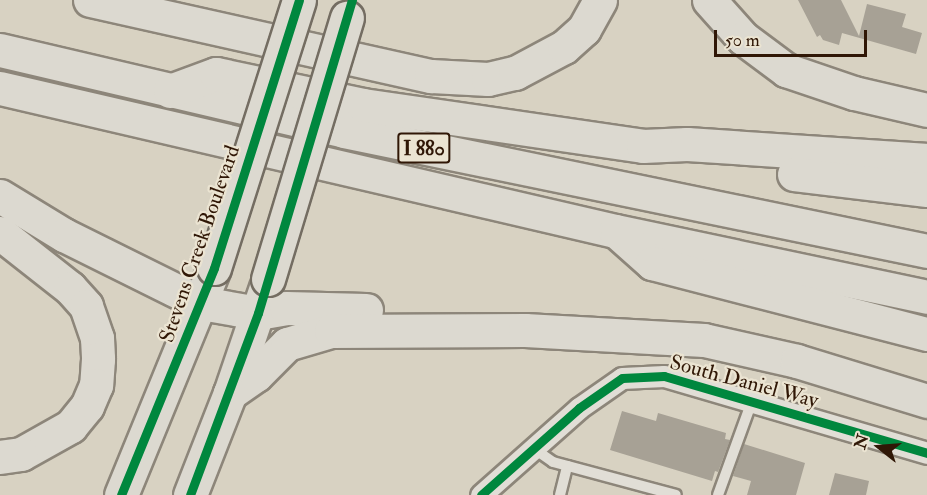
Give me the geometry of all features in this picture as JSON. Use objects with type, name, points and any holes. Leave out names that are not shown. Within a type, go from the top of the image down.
[{"type":"main road","points":[[90,0],[431,76],[488,79],[515,73],[564,47],[584,28],[600,0]]},
{"type":"main road","name":"Stevens Creek Boulevard","points":[[121,495],[214,268],[299,0]]},
{"type":"main road","points":[[709,0],[743,38],[786,70],[894,103],[927,108]]},
{"type":"main road","points":[[190,495],[258,313],[351,3]]},
{"type":"main road","name":"I 880","points":[[0,50],[378,139],[927,251]]},
{"type":"main road","points":[[170,91],[216,74],[363,105],[642,146],[683,160],[927,190]]},
{"type":"main road","name":"I 880","points":[[0,88],[615,231],[927,297]]},
{"type":"main road","points":[[642,146],[687,144],[927,160]]},
{"type":"main road","points":[[0,196],[64,235],[201,303],[258,313],[286,308],[522,314],[573,330]]},
{"type":"main road","points":[[615,231],[652,263],[927,334]]},
{"type":"main road","points":[[0,232],[70,288],[86,306],[97,338],[98,359],[96,385],[87,406],[71,426],[21,454],[0,457]]},
{"type":"main road","points":[[230,393],[256,375],[287,344],[331,331],[573,330],[705,340],[797,361],[927,401]]},
{"type":"street","name":"South Daniel Way","points":[[482,495],[579,408],[622,378],[664,376],[927,453]]},
{"type":"lane","points":[[718,495],[752,402]]},
{"type":"lane","points":[[533,448],[567,466],[676,495]]},
{"type":"lane","points":[[560,495],[567,466]]},
{"type":"building","points":[[798,0],[841,0],[859,36],[867,4],[906,14],[902,27],[922,33],[916,54],[842,33],[839,45],[823,40],[820,35],[817,37]]},
{"type":"building","points":[[622,411],[656,421],[658,413],[726,433],[725,439],[730,440],[718,472],[715,471],[712,481],[610,450]]},
{"type":"building","points":[[744,444],[805,463],[796,495],[747,495],[751,481],[733,476]]},
{"type":"building","points":[[835,473],[869,481],[866,495],[829,495]]},
{"type":"cycle path","points":[[121,495],[214,268],[299,0]]},
{"type":"cycle path","points":[[190,495],[258,313],[352,0]]},
{"type":"cycle path","points":[[481,495],[579,408],[622,378],[664,376],[927,453]]}]
